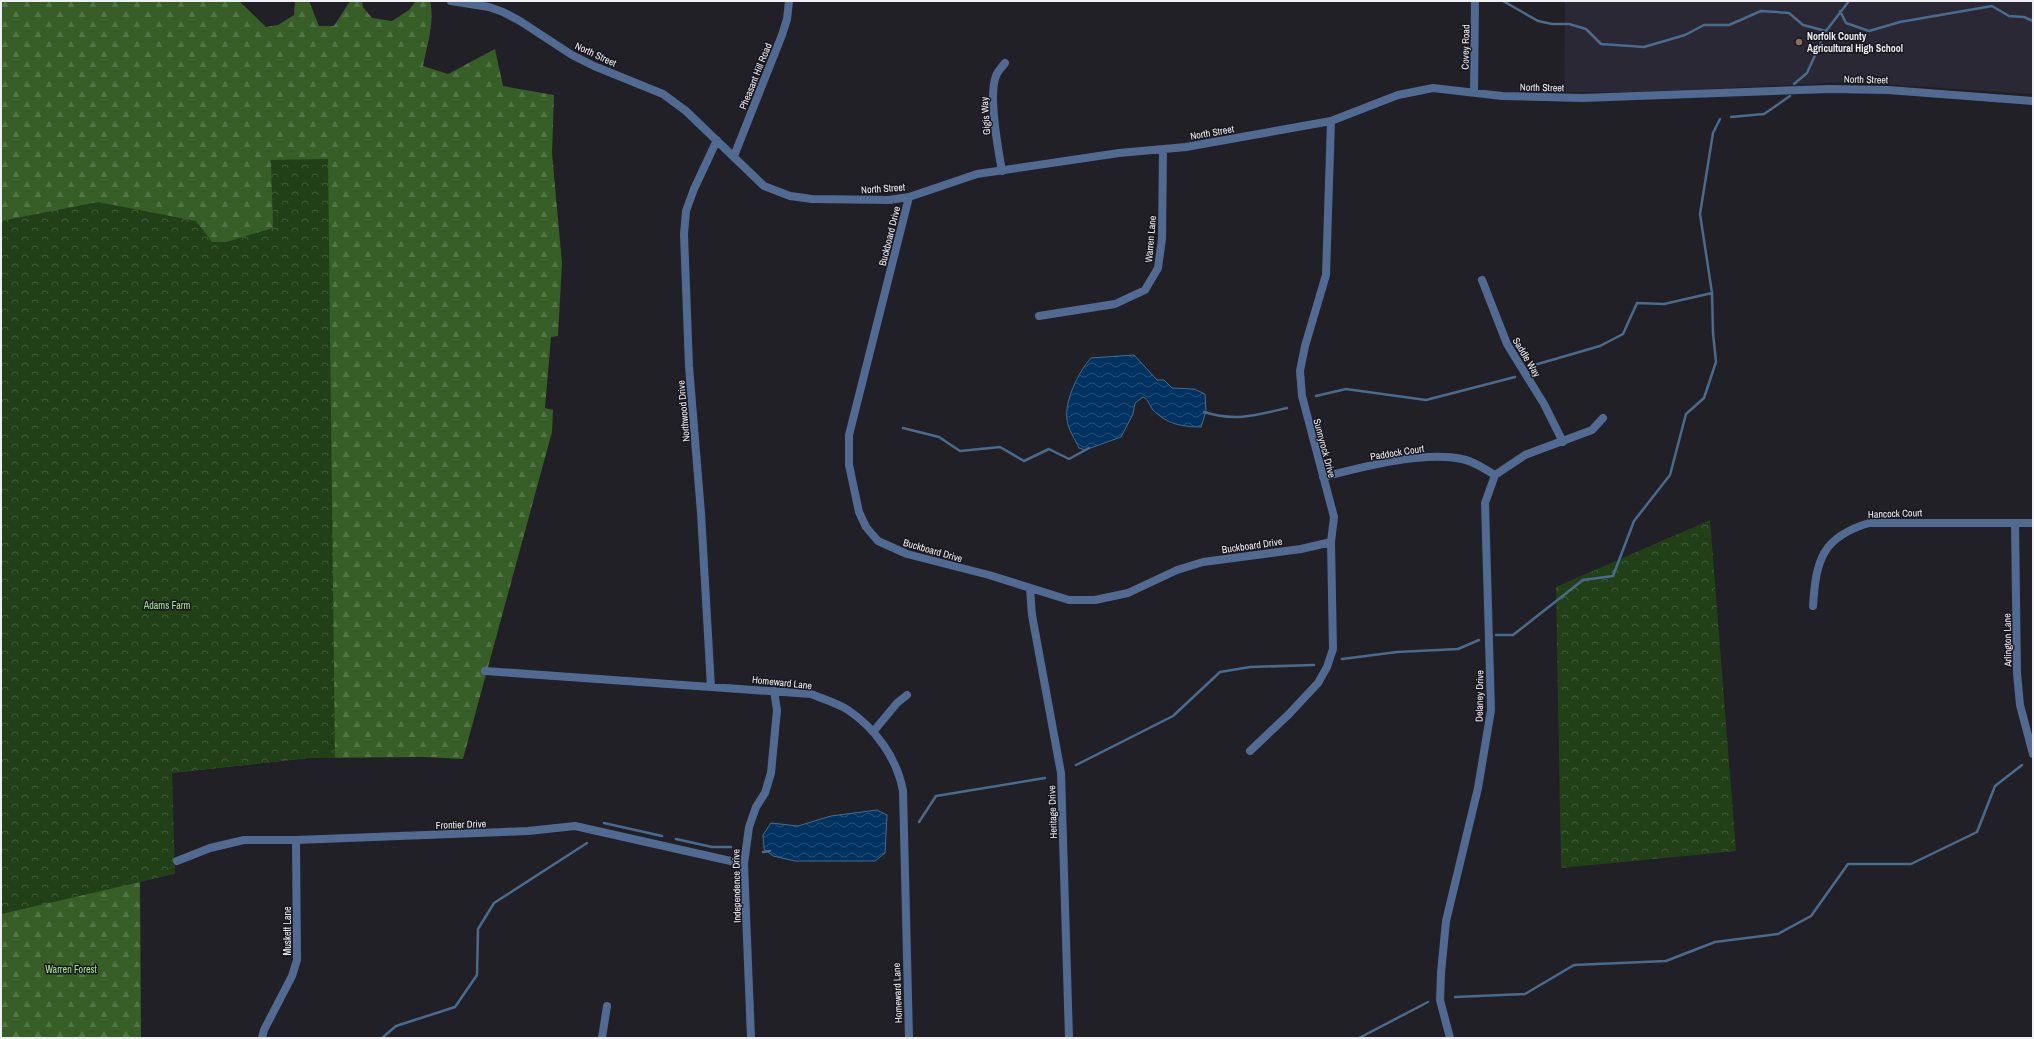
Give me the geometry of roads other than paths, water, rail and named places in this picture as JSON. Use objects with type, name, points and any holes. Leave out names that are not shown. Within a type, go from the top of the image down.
[{"type":"street","name":"North Street","points":[[451,1],[489,4],[520,20],[561,48],[594,66],[663,94],[686,111],[764,186],[790,196],[812,199],[889,200],[909,197],[962,178],[1119,153],[1163,150],[1251,136],[1331,120],[1405,94],[1434,88],[1502,96],[1582,98],[1829,89],[1888,90],[2033,101]]},
{"type":"street","name":"Pheasant Hill Road","points":[[734,156],[782,35],[787,19],[789,1]]},
{"type":"street","name":"Covey Road","points":[[1474,92],[1475,1]]},
{"type":"street","name":"Gigis Way","points":[[1002,171],[997,139],[993,88],[996,76],[1005,63]]},
{"type":"street","name":"Sunnyrock Drive","points":[[1250,751],[1294,709],[1318,683],[1326,668],[1333,649],[1331,542],[1334,517],[1302,396],[1300,371],[1304,346],[1326,275],[1331,120]]},
{"type":"street","name":"Northwood Drive","points":[[711,687],[701,513],[689,366],[684,234],[686,211],[694,188],[717,140]]},
{"type":"street","name":"Warren Lane","points":[[1039,316],[1115,304],[1145,290],[1158,268],[1162,239],[1163,150]]},
{"type":"street","name":"Buckboard Drive","points":[[909,197],[849,435],[849,465],[859,512],[866,527],[873,536],[889,547],[907,554],[989,575],[1069,600],[1095,600],[1128,593],[1177,570],[1203,562],[1301,549],[1331,542]]},
{"type":"street","name":"Saddle Way","points":[[1482,280],[1507,344],[1544,404],[1563,442]]},
{"type":"street","points":[[1495,475],[1525,455],[1592,430],[1603,418]]},
{"type":"street","name":"Paddock Court","points":[[1323,477],[1420,458],[1441,457],[1471,462],[1495,475]]},
{"type":"street","name":"Delaney Drive","points":[[1450,1038],[1440,1000],[1446,921],[1478,788],[1491,710],[1485,503],[1495,475]]},
{"type":"street","name":"Hancock Court","points":[[1813,606],[1816,571],[1825,552],[1835,538],[1850,529],[1869,523],[2033,523]]},
{"type":"street","name":"Arlington Lane","points":[[2015,523],[2017,673],[2020,705],[2033,754]]},
{"type":"street","name":"Heritage Drive","points":[[1030,589],[1032,615],[1061,773],[1069,1038]]},
{"type":"street","name":"Homeward Lane","points":[[485,671],[811,694],[847,710],[866,724],[896,766],[903,791],[909,1038]]},
{"type":"street","name":"Independence Drive","points":[[751,1038],[744,864],[749,827],[756,807],[765,793],[771,773],[777,710],[774,691]]},
{"type":"street","points":[[873,732],[897,703],[907,695]]},
{"type":"street","name":"Frontier Drive","points":[[177,861],[210,848],[244,840],[296,840],[528,831],[575,826],[744,864]]},
{"type":"street","name":"Muskett Lane","points":[[262,1038],[264,1030],[292,976],[297,960],[296,840]]},
{"type":"street","points":[[602,1038],[607,1006]]},
{"type":"water","points":[[1134,355],[1157,380],[1164,380],[1172,388],[1194,389],[1205,394],[1206,411],[1201,427],[1169,422],[1158,415],[1148,401],[1143,397],[1135,403],[1133,414],[1121,437],[1085,450],[1079,448],[1067,420],[1070,395],[1077,378],[1091,358]]},
{"type":"water","points":[[877,810],[887,815],[885,853],[875,861],[795,861],[773,856],[764,849],[763,835],[771,823],[798,826],[831,816]]},
{"type":"waterway","points":[[1503,1],[1538,21],[1552,24],[1569,24],[1586,29],[1601,44],[1644,47],[1685,35],[1704,25],[1729,25],[1761,11],[1789,13],[1803,25],[1826,31]]},
{"type":"waterway","points":[[1794,84],[1807,73],[1826,31],[1849,1]]},
{"type":"waterway","points":[[1840,11],[1846,23],[1869,31],[1900,22],[1992,6],[2009,16],[2024,17],[2033,21]]},
{"type":"waterway","points":[[1731,117],[1764,114],[1790,96]]},
{"type":"waterway","points":[[1496,635],[1513,635],[1583,580],[1613,576],[1634,521],[1670,475],[1686,414],[1704,398],[1716,362],[1713,333],[1712,293],[1700,214],[1713,133],[1720,119]]},
{"type":"waterway","points":[[1531,366],[1600,346],[1623,334],[1637,303],[1664,304],[1712,293]]},
{"type":"waterway","points":[[1316,396],[1346,389],[1426,400],[1515,377]]},
{"type":"waterway","points":[[1204,412],[1226,417],[1236,417],[1256,415],[1287,408]]},
{"type":"waterway","points":[[903,428],[939,437],[960,451],[1000,447],[1024,461],[1049,449],[1069,459],[1089,448]]},
{"type":"waterway","points":[[1342,659],[1397,652],[1458,649],[1479,640]]},
{"type":"waterway","points":[[1076,765],[1173,716],[1220,672],[1250,667],[1314,665]]},
{"type":"waterway","points":[[1455,997],[1525,994],[1574,965],[1666,961],[1715,942],[1778,934],[1811,916],[1848,864],[1911,864],[1977,832],[1995,786],[2022,765]]},
{"type":"waterway","points":[[919,822],[936,796],[1045,778]]},
{"type":"waterway","points":[[604,823],[662,836]]},
{"type":"waterway","points":[[676,839],[712,847],[731,847]]},
{"type":"waterway","points":[[382,1038],[396,1026],[455,1007],[477,975],[478,929],[494,903],[587,843]]},
{"type":"waterway","points":[[763,852],[770,851]]},
{"type":"waterway","points":[[1359,1038],[1428,1002]]},
{"type":"place","name":"Norfolk County Agricultural High School","points":[[1799,42]]},
{"type":"park label","name":"Adams Farm","points":[[167,605]]},
{"type":"park label","name":"Warren Forest","points":[[71,969]]}]
